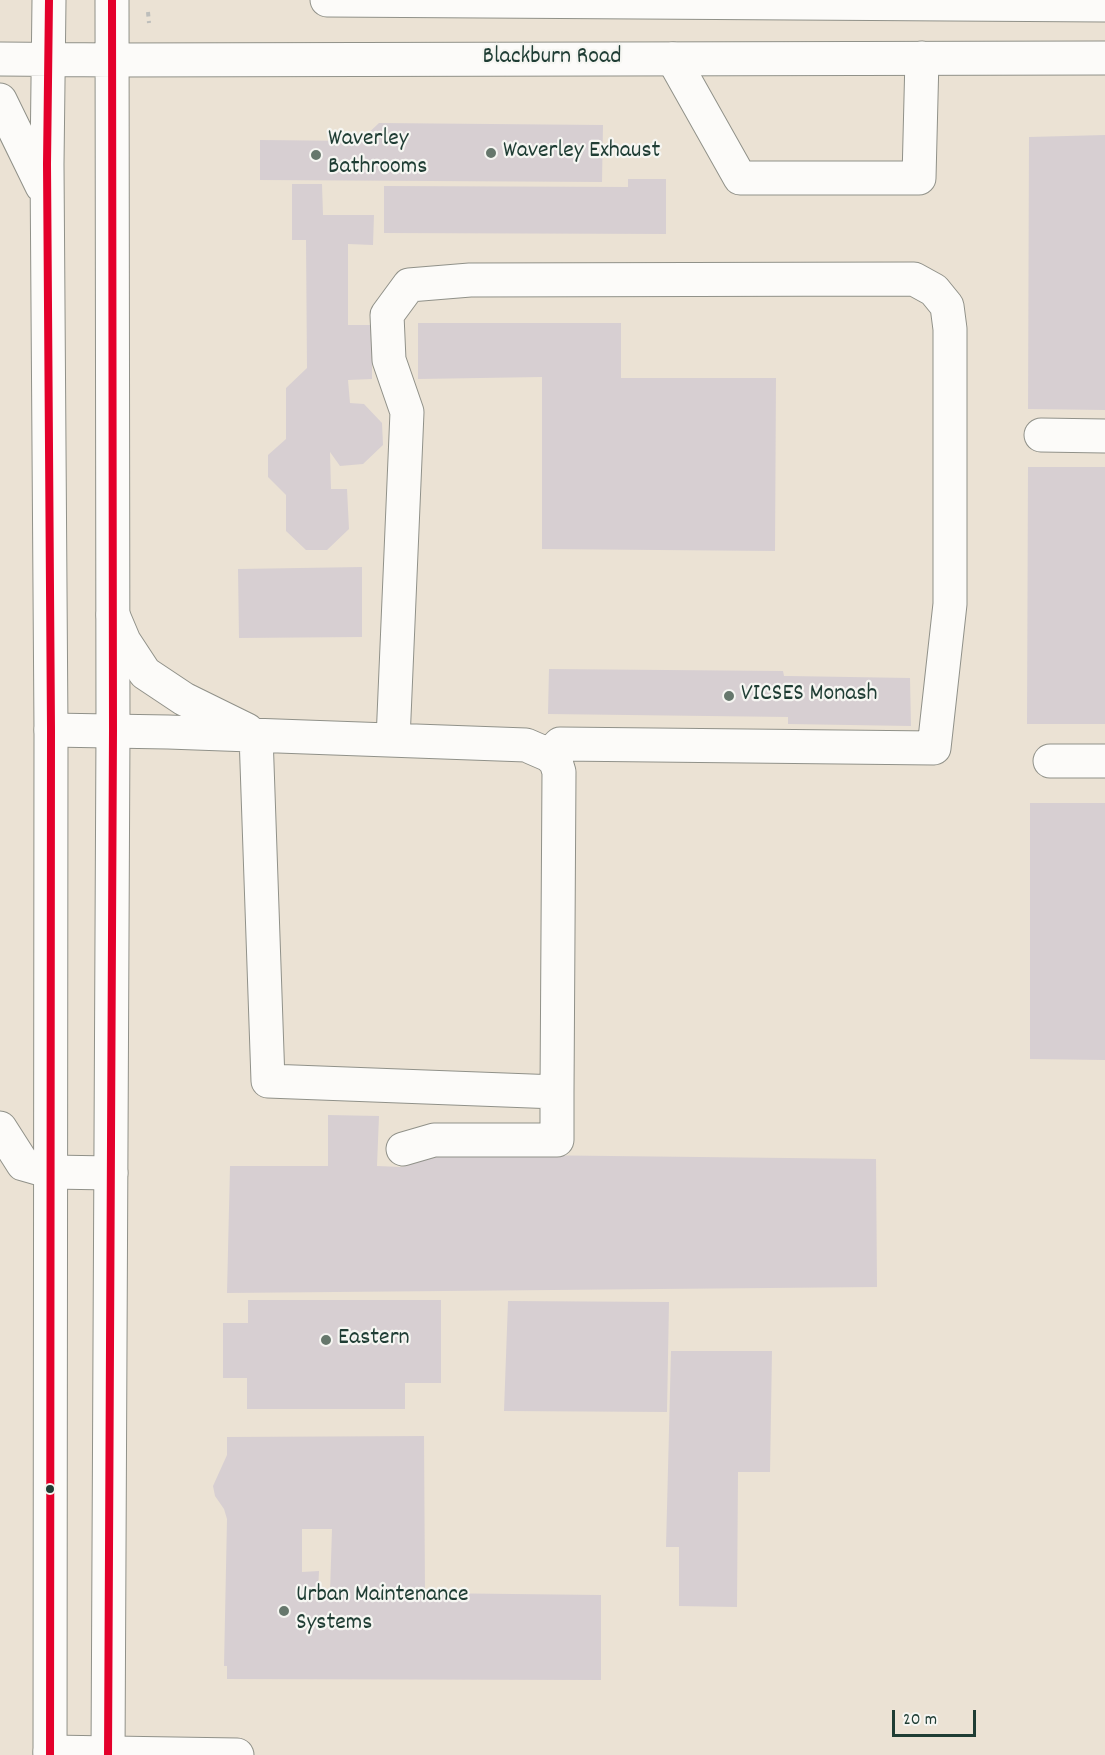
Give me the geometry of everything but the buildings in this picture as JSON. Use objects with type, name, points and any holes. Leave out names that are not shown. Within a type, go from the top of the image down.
[{"type":"main road","points":[[49,0],[50,1753],[237,1755]]},
{"type":"main road","points":[[108,1754],[113,730],[112,0]]},
{"type":"main road","points":[[327,0],[1105,5]]},
{"type":"main road","points":[[673,59],[740,177],[920,178],[922,58]]},
{"type":"main road","name":"Blackburn Road","points":[[0,59],[1105,58]]},
{"type":"main road","points":[[0,100],[48,198]]},
{"type":"main road","points":[[393,740],[407,412],[388,360],[387,315],[409,285],[482,280],[914,279],[934,290],[947,306],[950,329],[950,604],[934,748],[622,758],[560,744],[549,754]]},
{"type":"main road","points":[[1041,435],[1105,436]]},
{"type":"main road","points":[[113,615],[123,641],[145,673],[184,699],[256,735]]},
{"type":"main road","points":[[51,730],[113,730],[526,745],[549,754],[556,762],[559,772],[543,1092],[557,1140],[434,1140],[403,1149]]},
{"type":"main road","points":[[256,735],[268,1081],[543,1092]]},
{"type":"main road","points":[[1050,761],[1105,761]]},
{"type":"main road","points":[[0,1128],[23,1164],[51,1172],[111,1173]]},
{"type":"path","points":[[148,12],[149,23]]},
{"type":"transit line","points":[[49,0],[47,164],[51,730],[50,1755]]},
{"type":"transit line","points":[[108,1755],[113,730],[112,0]]},
{"type":"place","name":"Waverley Exhaust","points":[[491,153]]},
{"type":"place","name":"Waverley Bathrooms","points":[[316,155]]},
{"type":"place","name":"VICSES Monash","points":[[729,696]]},
{"type":"place","name":"Eastern","points":[[326,1340]]},
{"type":"place","name":"Urban Maintenance Systems","points":[[284,1611]]}]
